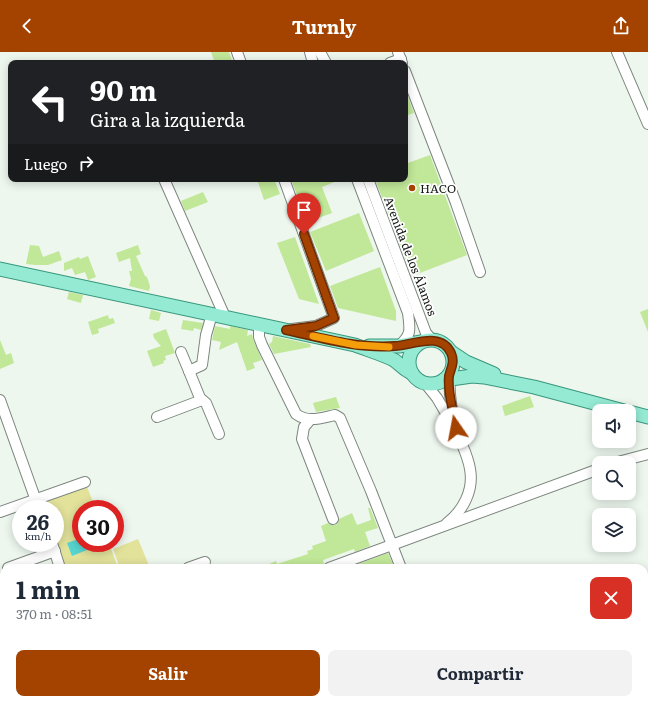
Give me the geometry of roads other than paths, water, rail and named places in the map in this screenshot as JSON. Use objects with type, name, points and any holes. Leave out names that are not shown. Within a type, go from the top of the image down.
[{"type":"main road","points":[[0,269],[356,345],[389,358],[405,370],[412,372]]},
{"type":"main road","points":[[356,345],[399,346],[440,342],[451,352],[466,362],[485,371],[534,387],[598,404]]},
{"type":"main road","points":[[422,343],[412,350],[409,361],[412,372],[420,381],[425,383],[432,384],[448,378],[472,376],[534,387]]},
{"type":"main road","points":[[448,378],[453,367],[451,352]]},
{"type":"main road","points":[[636,414],[648,417]]},
{"type":"street","points":[[617,52],[648,124]]},
{"type":"street","points":[[408,79],[456,203],[480,272]]},
{"type":"street","points":[[165,182],[218,315],[206,335],[202,365],[189,371]]},
{"type":"street","points":[[285,182],[334,318],[316,326],[286,330]]},
{"type":"street","name":"Avenida de los Álamos","points":[[358,182],[416,335],[422,343]]},
{"type":"street","name":"Avenida de los Álamos","points":[[369,182],[426,333],[422,343]]},
{"type":"street","name":"Avenida de los Álamos","points":[[399,346],[409,334],[408,313]]},
{"type":"street","points":[[259,324],[259,337],[262,345],[296,414],[303,419],[310,420],[335,415],[340,418],[371,491],[399,564]]},
{"type":"street","points":[[181,352],[200,398],[206,403],[220,434]]},
{"type":"street","points":[[450,396],[455,386],[465,377]]},
{"type":"street","points":[[438,528],[459,512],[467,497],[471,483],[470,469],[456,428],[448,378]]},
{"type":"street","points":[[425,383],[437,398],[456,428]]},
{"type":"street","points":[[0,400],[37,500]]},
{"type":"street","points":[[157,417],[202,400]]},
{"type":"street","points":[[310,420],[304,427],[302,439],[333,519]]},
{"type":"street","points":[[636,457],[648,454]]},
{"type":"street","points":[[340,564],[592,472]]},
{"type":"street","points":[[47,500],[85,482]]},
{"type":"street","points":[[0,512],[12,509]]},
{"type":"street","points":[[17,564],[42,552]]},
{"type":"street","points":[[55,552],[59,564]]},
{"type":"street","points":[[199,564],[205,562]]},
{"type":"water","points":[[72,541],[72,552],[82,552],[72,556],[67,543]]},
{"type":"place","name":"HACO","points":[[412,188]]}]
